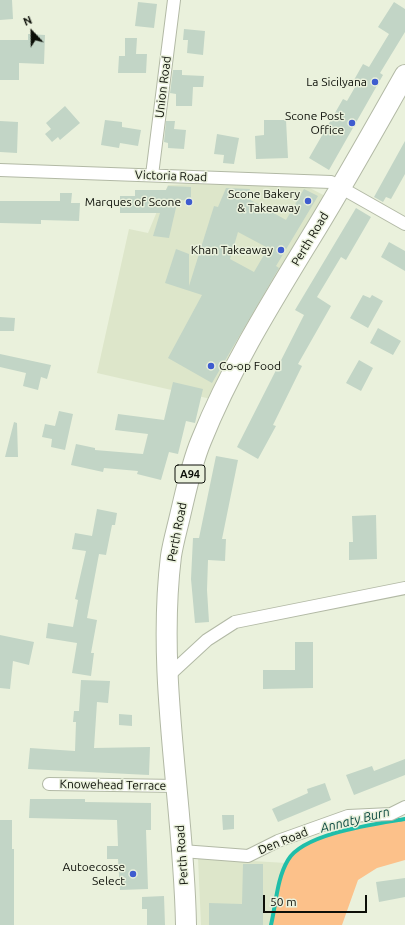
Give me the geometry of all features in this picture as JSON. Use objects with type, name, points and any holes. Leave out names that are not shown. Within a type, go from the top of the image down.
[{"type":"main road","name":"Perth Road","points":[[186,925],[166,636],[171,554],[188,481],[200,443],[221,395],[259,323],[341,187],[405,74]]},
{"type":"street","name":"Union Road","points":[[152,175],[174,0]]},
{"type":"street","name":"Victoria Road","points":[[0,170],[331,182],[405,224]]},
{"type":"street","points":[[168,676],[207,640],[235,622],[405,588]]},
{"type":"street","name":"Knowehead Terrace","points":[[49,784],[177,786]]},
{"type":"street","name":"Den Road","points":[[182,851],[248,856],[278,840],[348,816],[391,814],[405,807]]},
{"type":"shaded area","points":[[194,184],[308,187],[329,198],[211,399],[97,373],[129,229],[148,233],[168,185]]},
{"type":"shaded area","points":[[405,819],[405,860],[377,868],[358,880],[342,925],[271,925],[281,875],[288,860],[296,851],[324,836],[359,827]]},
{"type":"shaded area","points":[[198,858],[287,863],[275,925],[201,925]]},
{"type":"building","points":[[0,0],[12,0],[13,19],[0,20]]},
{"type":"building","points":[[138,2],[157,4],[154,28],[135,26]]},
{"type":"building","points":[[394,2],[405,9],[405,32],[380,73],[383,75],[329,170],[309,158],[343,99],[347,101],[358,82],[354,80],[363,64],[369,67],[389,34],[378,27]]},
{"type":"building","points":[[184,29],[205,31],[203,55],[187,53],[188,40],[183,40]]},
{"type":"building","points":[[28,34],[45,35],[44,64],[19,63],[19,80],[0,80],[0,40],[28,40]]},
{"type":"building","points":[[125,38],[137,38],[136,54],[147,54],[146,73],[118,73],[119,56],[125,56]]},
{"type":"building","points":[[173,70],[182,70],[182,75],[204,76],[203,87],[193,87],[192,106],[176,106],[176,94],[170,93]]},
{"type":"building","points":[[65,106],[80,123],[60,140],[58,137],[52,142],[45,134],[51,129],[46,123]]},
{"type":"building","points":[[105,120],[122,122],[122,127],[141,130],[138,146],[120,143],[119,148],[101,145]]},
{"type":"building","points":[[264,120],[286,120],[288,158],[256,159],[255,136],[264,135]]},
{"type":"building","points":[[0,121],[18,122],[17,153],[0,152]]},
{"type":"building","points":[[166,121],[175,121],[174,129],[186,130],[184,149],[168,148],[168,143],[164,142]]},
{"type":"building","points":[[217,134],[239,138],[234,164],[223,163],[224,155],[214,154]]},
{"type":"building","points":[[405,141],[405,174],[391,199],[386,197],[383,202],[374,197]]},
{"type":"building","points":[[168,186],[191,187],[191,202],[178,199],[169,238],[153,236],[160,213],[120,213],[120,196],[135,196],[135,190],[166,190]]},
{"type":"building","points":[[226,188],[250,189],[247,198],[286,220],[304,189],[318,196],[276,266],[279,268],[212,383],[168,358],[202,295],[165,283],[176,249],[189,254],[189,286],[214,206],[218,207]],"holes":[[[238,232],[268,248],[254,272],[230,259]]]},
{"type":"building","points":[[60,193],[72,193],[71,203],[80,203],[79,221],[41,220],[41,224],[0,223],[0,201],[60,201]]},
{"type":"building","points":[[356,208],[371,217],[346,260],[341,257],[317,297],[331,306],[298,364],[302,366],[273,425],[276,426],[258,459],[237,447],[304,315],[295,310]]},
{"type":"building","points":[[389,242],[405,251],[405,271],[381,257]]},
{"type":"building","points":[[363,295],[370,298],[372,295],[383,301],[368,328],[350,318]]},
{"type":"building","points":[[0,317],[15,318],[14,331],[0,331]]},
{"type":"building","points":[[378,328],[401,341],[393,355],[370,343]]},
{"type":"building","points":[[0,354],[51,365],[47,379],[41,377],[38,390],[23,386],[26,373],[0,367]]},
{"type":"building","points":[[359,360],[373,368],[361,391],[346,383]]},
{"type":"building","points":[[173,382],[203,389],[195,423],[186,421],[178,454],[169,452],[161,480],[137,474],[138,471],[104,468],[103,472],[71,465],[76,444],[95,448],[95,450],[143,454],[148,434],[115,430],[118,414],[164,420]]},
{"type":"building","points":[[59,411],[73,414],[65,450],[51,447],[52,439],[42,437],[45,424],[55,426]]},
{"type":"building","points":[[14,422],[17,423],[18,457],[5,457]]},
{"type":"building","points":[[216,456],[238,460],[222,539],[226,539],[225,561],[208,560],[207,590],[209,622],[195,623],[191,579],[193,538],[199,538]]},
{"type":"building","points":[[97,509],[117,513],[115,525],[112,525],[106,555],[99,554],[87,618],[97,620],[91,653],[94,653],[91,676],[72,673],[77,643],[46,638],[48,623],[73,627],[78,600],[75,599],[86,551],[72,549],[75,533],[92,536]]},
{"type":"building","points":[[376,515],[377,559],[349,560],[349,542],[353,542],[352,516]]},
{"type":"building","points":[[0,635],[34,642],[29,665],[13,661],[10,689],[0,688]]},
{"type":"building","points":[[295,642],[313,642],[313,688],[263,689],[263,670],[295,670]]},
{"type":"building","points":[[81,680],[110,681],[108,703],[97,702],[94,748],[150,747],[149,775],[28,769],[30,748],[75,751],[76,722],[73,722],[74,711],[79,711]]},
{"type":"building","points":[[119,714],[132,715],[132,726],[119,725]]},
{"type":"building","points":[[405,759],[405,775],[354,795],[346,775],[372,766],[374,771]]},
{"type":"building","points":[[325,783],[331,800],[278,822],[272,809],[308,793],[307,789]]},
{"type":"building","points":[[30,799],[85,799],[85,802],[151,803],[151,830],[146,830],[148,889],[120,890],[118,859],[107,859],[107,846],[118,846],[117,820],[29,818]]},
{"type":"building","points":[[222,815],[234,815],[234,829],[223,830]]},
{"type":"building","points":[[0,820],[12,820],[12,849],[14,849],[14,925],[0,925]]},
{"type":"building","points":[[243,864],[263,864],[263,925],[209,925],[209,903],[242,904]]},
{"type":"building","points":[[405,878],[405,897],[379,902],[376,882]]},
{"type":"building","points":[[164,896],[165,925],[147,925],[147,909],[142,909],[142,897]]},
{"type":"waterway","name":"Annaty Burn","points":[[271,925],[281,875],[288,860],[296,851],[324,836],[359,827],[405,819]]},
{"type":"place","name":"La Sicilyana","points":[[375,82]]},
{"type":"place","name":"Scone Post Office","points":[[352,123]]},
{"type":"place","name":"Scone Bakery & Takeaway","points":[[308,201]]},
{"type":"place","name":"Marques of Scone","points":[[189,202]]},
{"type":"place","name":"Khan Takeaway","points":[[281,250]]},
{"type":"place","name":"Co-op Food","points":[[211,366]]},
{"type":"place","name":"Autoecosse Select","points":[[133,874]]}]
